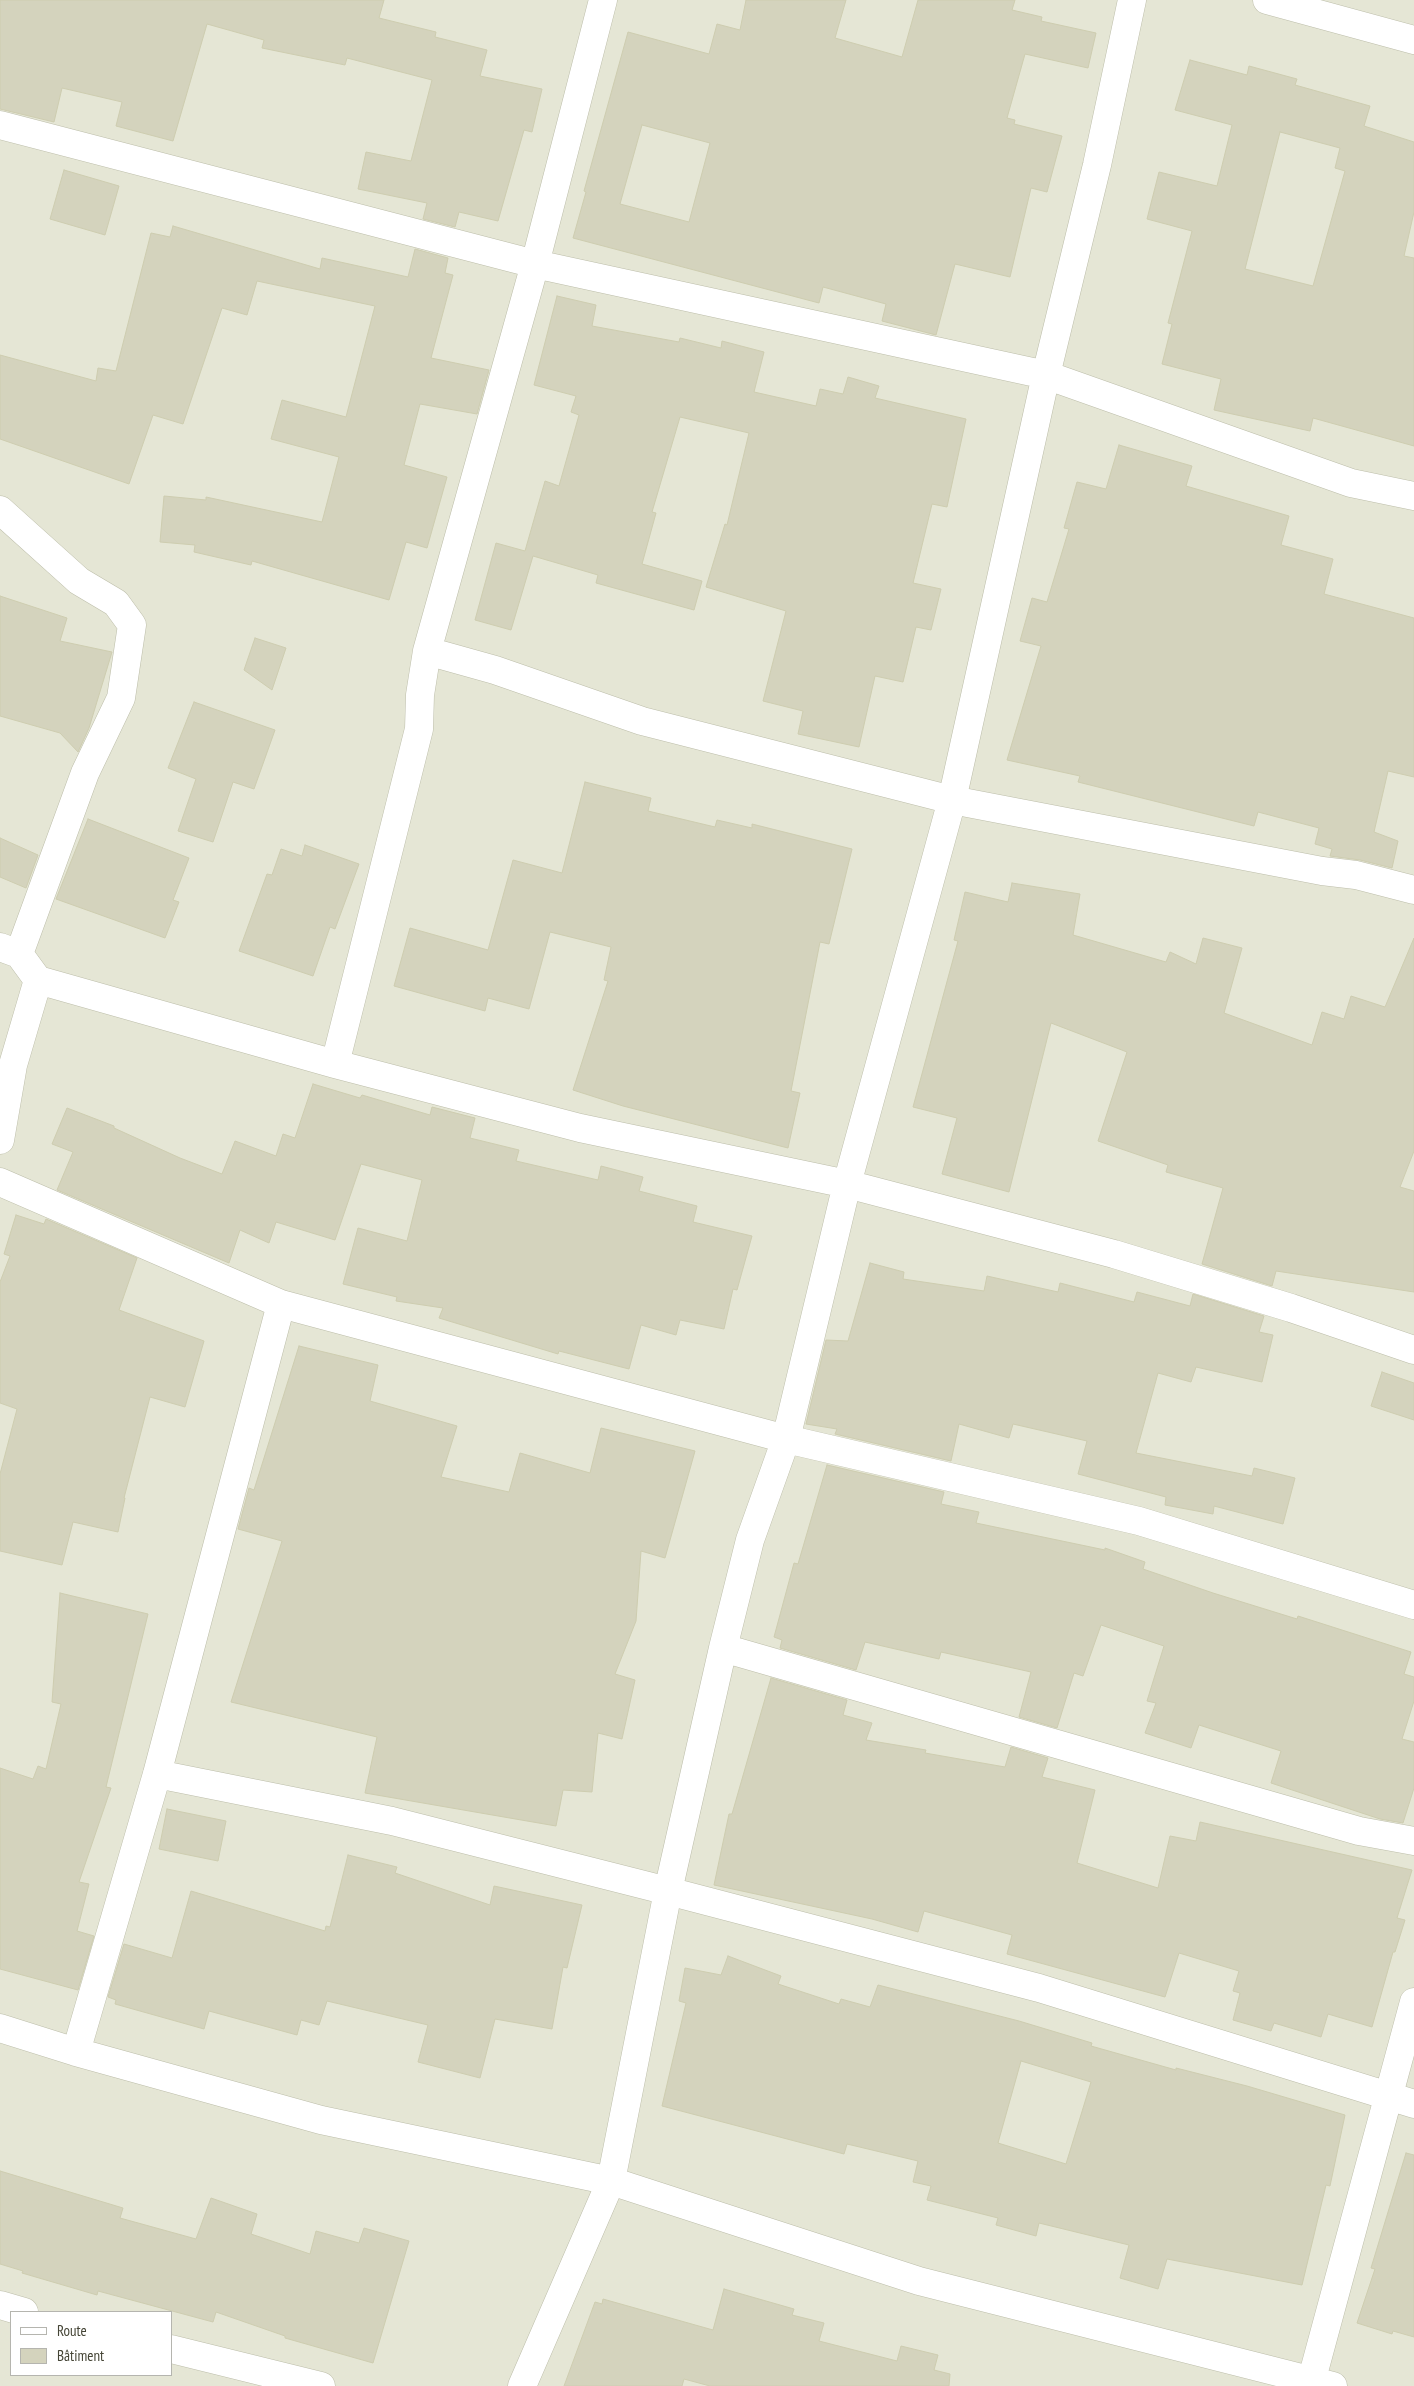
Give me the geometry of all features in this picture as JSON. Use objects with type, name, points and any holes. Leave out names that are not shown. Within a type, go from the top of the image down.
[{"type":"street","points":[[335,1064],[419,729],[420,695],[427,651],[535,264],[603,0]]},
{"type":"street","points":[[522,2386],[611,2181],[668,1891],[723,1648],[750,1540],[786,1439],[848,1184],[952,800],[1046,375],[1097,164],[1132,0]]},
{"type":"street","points":[[1267,0],[1414,40]]},
{"type":"street","points":[[0,125],[535,264],[1046,375],[1351,483],[1414,496]]},
{"type":"street","points":[[0,510],[79,581],[116,604],[132,625],[121,698],[85,773],[10,950],[38,980],[335,1064],[580,1128],[848,1184],[1114,1254],[1291,1308],[1414,1350]]},
{"type":"street","points":[[427,651],[495,670],[642,721],[952,800],[1322,871],[1356,875],[1414,890]]},
{"type":"street","points":[[0,1140],[13,1066],[38,980]]},
{"type":"street","points":[[0,1182],[281,1304],[786,1439],[1139,1521],[1414,1605]]},
{"type":"street","points":[[76,2052],[157,1774],[281,1304]]},
{"type":"street","points":[[723,1648],[1359,1831],[1414,1841]]},
{"type":"street","points":[[157,1774],[392,1822],[668,1891],[1039,1988],[1402,2101]]},
{"type":"street","points":[[0,2028],[76,2052],[321,2120],[611,2181],[919,2281],[1318,2384],[1402,2101],[1414,2002]]},
{"type":"street","points":[[0,2305],[21,2311]]},
{"type":"street","points":[[172,2349],[321,2386]]},
{"type":"shaded area","points":[[0,0],[1414,0],[1414,2386],[0,2386]]},
{"type":"building","points":[[0,0],[384,0],[379,18],[436,32],[435,37],[487,50],[480,76],[542,89],[532,132],[524,130],[498,221],[459,212],[455,227],[423,219],[427,203],[358,189],[366,152],[411,161],[432,80],[347,58],[345,65],[262,48],[264,40],[207,24],[173,141],[116,126],[122,102],[62,88],[54,122],[0,109]]},
{"type":"building","points":[[746,0],[846,0],[835,38],[902,57],[918,0],[1015,0],[1012,10],[1042,17],[1041,21],[1096,33],[1088,68],[1025,54],[1007,118],[1015,120],[1014,124],[1062,136],[1047,192],[1031,188],[1010,277],[955,264],[936,335],[882,321],[886,304],[823,287],[819,303],[573,238],[628,32],[709,54],[717,24],[740,30]],"holes":[[[642,125],[710,143],[689,222],[620,204]]]},
{"type":"building","points":[[1190,60],[1247,75],[1249,66],[1297,79],[1295,85],[1370,106],[1364,126],[1414,142],[1414,212],[1404,256],[1414,258],[1414,446],[1313,418],[1310,431],[1214,410],[1221,379],[1162,364],[1172,324],[1168,323],[1192,231],[1147,219],[1159,172],[1217,186],[1232,125],[1175,110]],"holes":[[[1280,132],[1340,148],[1335,168],[1345,171],[1313,286],[1245,269]]]},
{"type":"building","points":[[64,170],[119,186],[105,235],[50,219]]},
{"type":"building","points":[[173,226],[320,269],[322,258],[408,277],[415,249],[448,258],[445,273],[453,275],[431,358],[489,370],[477,414],[420,404],[404,465],[447,477],[427,548],[406,542],[389,600],[252,561],[251,565],[194,552],[195,545],[160,542],[164,496],[206,500],[206,497],[322,522],[339,457],[271,439],[282,400],[346,417],[375,306],[257,281],[247,315],[222,308],[183,424],[153,415],[129,484],[0,439],[0,355],[96,381],[98,368],[116,371],[151,233],[170,237]]},
{"type":"building","points":[[557,296],[596,305],[592,326],[679,342],[680,338],[721,348],[722,341],[764,352],[754,392],[816,406],[820,389],[843,394],[848,377],[879,386],[875,398],[966,419],[947,507],[932,504],[913,583],[941,589],[931,630],[916,627],[903,682],[875,676],[859,747],[798,734],[803,711],[763,701],[786,611],[706,587],[725,524],[727,525],[749,433],[680,417],[652,512],[656,513],[642,564],[702,581],[694,610],[596,583],[598,575],[533,556],[511,630],[475,620],[496,543],[525,551],[545,481],[559,486],[579,415],[571,412],[576,396],[534,385]]},
{"type":"building","points":[[1119,445],[1192,466],[1186,486],[1289,516],[1281,545],[1333,559],[1324,594],[1414,618],[1414,777],[1388,771],[1374,832],[1398,841],[1392,868],[1360,860],[1330,856],[1332,849],[1315,844],[1319,828],[1258,812],[1254,826],[1078,782],[1080,776],[1007,760],[1041,646],[1020,641],[1032,598],[1047,602],[1069,529],[1064,528],[1077,482],[1106,489]]},
{"type":"building","points":[[0,596],[67,618],[60,641],[112,652],[89,728],[78,752],[60,733],[0,716]]},
{"type":"building","points":[[255,638],[286,648],[272,690],[244,670]]},
{"type":"building","points":[[194,702],[275,730],[254,789],[233,782],[213,842],[178,831],[196,779],[168,768]]},
{"type":"building","points":[[585,782],[651,798],[648,811],[715,827],[717,820],[752,828],[752,824],[852,849],[829,944],[820,942],[791,1091],[800,1093],[788,1148],[623,1106],[573,1090],[608,981],[604,980],[611,947],[550,932],[529,1009],[488,998],[485,1011],[394,986],[410,928],[488,950],[513,860],[562,873]]},
{"type":"building","points":[[88,819],[189,858],[173,900],[179,902],[165,938],[56,899]]},
{"type":"building","points":[[0,838],[38,855],[26,888],[0,877]]},
{"type":"building","points":[[305,845],[359,864],[335,929],[330,927],[313,976],[239,951],[267,874],[272,875],[281,849],[302,856]]},
{"type":"building","points":[[1012,883],[1080,894],[1073,935],[1166,962],[1170,952],[1196,964],[1203,938],[1242,948],[1224,1013],[1312,1045],[1322,1012],[1344,1019],[1351,996],[1385,1007],[1414,938],[1414,1151],[1400,1187],[1414,1191],[1414,1292],[1276,1271],[1272,1286],[1202,1264],[1223,1188],[1166,1172],[1168,1165],[1098,1141],[1127,1052],[1051,1023],[1009,1192],[942,1174],[957,1118],[913,1107],[958,941],[954,940],[965,892],[1008,902]]},
{"type":"building","points":[[313,1084],[360,1098],[362,1095],[430,1115],[432,1107],[475,1118],[470,1138],[519,1150],[516,1161],[598,1180],[601,1166],[643,1177],[639,1191],[697,1206],[693,1222],[752,1236],[737,1290],[733,1289],[724,1329],[680,1320],[676,1335],[641,1325],[629,1369],[559,1351],[558,1354],[439,1318],[443,1308],[396,1301],[397,1297],[343,1284],[358,1228],[407,1241],[422,1180],[361,1164],[335,1240],[276,1222],[269,1243],[240,1230],[229,1263],[57,1190],[73,1152],[52,1144],[67,1108],[114,1126],[114,1128],[180,1158],[222,1174],[235,1141],[276,1156],[283,1134],[295,1138]]},
{"type":"building","points":[[16,1215],[44,1224],[46,1219],[137,1258],[119,1310],[204,1341],[185,1407],[150,1397],[124,1498],[118,1532],[73,1522],[62,1565],[0,1551],[0,1474],[17,1409],[0,1403],[0,1282],[10,1256],[4,1254]]},
{"type":"building","points":[[870,1263],[904,1272],[903,1279],[984,1291],[987,1276],[1058,1292],[1060,1283],[1134,1302],[1137,1292],[1190,1306],[1193,1294],[1264,1316],[1259,1332],[1273,1335],[1262,1382],[1196,1367],[1191,1382],[1158,1373],[1136,1453],[1252,1476],[1254,1468],[1295,1478],[1283,1524],[1214,1506],[1213,1514],[1165,1505],[1166,1497],[1078,1474],[1087,1441],[1013,1424],[1009,1438],[959,1424],[951,1461],[835,1434],[837,1429],[806,1424],[826,1340],[848,1341]]},
{"type":"building","points":[[299,1346],[378,1365],[370,1401],[457,1426],[441,1477],[509,1492],[520,1453],[590,1473],[601,1428],[695,1451],[665,1558],[641,1551],[636,1621],[615,1674],[635,1680],[622,1739],[598,1733],[592,1792],[563,1790],[556,1826],[365,1793],[377,1737],[231,1702],[282,1541],[238,1529],[249,1488],[254,1490]]},
{"type":"building","points":[[1382,1372],[1414,1383],[1414,1420],[1371,1406]]},
{"type":"building","points":[[827,1465],[944,1492],[941,1504],[979,1512],[976,1523],[1105,1550],[1105,1548],[1145,1562],[1143,1569],[1213,1593],[1297,1619],[1298,1616],[1411,1652],[1404,1674],[1414,1677],[1414,1701],[1402,1739],[1414,1742],[1414,1788],[1403,1823],[1380,1819],[1271,1783],[1281,1751],[1199,1725],[1191,1748],[1145,1733],[1156,1703],[1147,1701],[1164,1646],[1101,1625],[1083,1676],[1074,1673],[1057,1728],[1019,1717],[1031,1672],[941,1652],[939,1659],[865,1642],[856,1670],[780,1648],[782,1640],[774,1637],[794,1563],[798,1564]]},
{"type":"building","points":[[60,1593],[148,1614],[106,1787],[111,1788],[79,1882],[89,1884],[77,1931],[94,1936],[78,1990],[0,1969],[0,1768],[33,1779],[38,1766],[46,1769],[61,1704],[52,1702]]},
{"type":"building","points":[[771,1678],[847,1700],[843,1715],[872,1723],[866,1740],[926,1750],[925,1753],[1005,1767],[1011,1747],[1048,1758],[1042,1777],[1095,1790],[1077,1863],[1158,1888],[1170,1836],[1196,1841],[1200,1822],[1412,1870],[1397,1918],[1405,1920],[1395,1952],[1393,1952],[1372,2027],[1328,2014],[1321,2037],[1274,2023],[1271,2031],[1233,2020],[1240,1993],[1233,1991],[1239,1971],[1179,1953],[1165,1997],[1007,1954],[1012,1935],[924,1911],[918,1932],[872,1919],[714,1885],[729,1814],[732,1814]]},
{"type":"building","points":[[167,1809],[226,1821],[218,1861],[159,1849]]},
{"type":"building","points":[[348,1855],[397,1867],[395,1873],[490,1905],[494,1886],[582,1905],[567,1968],[563,1967],[552,2029],[495,2019],[480,2078],[418,2062],[428,2025],[327,2001],[319,2025],[301,2020],[297,2035],[209,2011],[204,2029],[115,2004],[116,2000],[108,1997],[124,1944],[172,1958],[191,1891],[325,1931],[326,1926],[330,1927]]},
{"type":"building","points":[[728,1956],[781,1976],[778,1984],[839,2004],[841,1999],[870,2007],[878,1985],[1019,2021],[1092,2043],[1091,2046],[1176,2070],[1176,2068],[1247,2086],[1345,2115],[1330,2186],[1326,2185],[1302,2285],[1167,2259],[1158,2289],[1120,2278],[1129,2245],[1039,2223],[1036,2236],[996,2225],[998,2218],[927,2200],[931,2186],[913,2182],[918,2161],[847,2144],[844,2154],[662,2106],[686,2003],[679,2001],[685,1968],[721,1975]],"holes":[[[1021,2061],[1091,2082],[1066,2164],[998,2143]]]},
{"type":"building","points":[[1406,2153],[1414,2155],[1414,2337],[1393,2331],[1392,2334],[1357,2323],[1375,2269],[1371,2268]]},
{"type":"building","points":[[0,2171],[123,2208],[120,2218],[196,2239],[211,2198],[257,2214],[251,2234],[310,2254],[316,2231],[359,2243],[364,2228],[409,2241],[373,2363],[285,2338],[285,2336],[216,2312],[213,2322],[98,2291],[97,2295],[22,2273],[23,2271],[0,2264]]},
{"type":"building","points":[[724,2289],[794,2309],[792,2315],[824,2323],[819,2341],[897,2361],[901,2346],[938,2355],[934,2370],[950,2374],[949,2386],[710,2386],[684,2379],[682,2386],[564,2386],[595,2302],[602,2304],[603,2299],[713,2330]]}]
